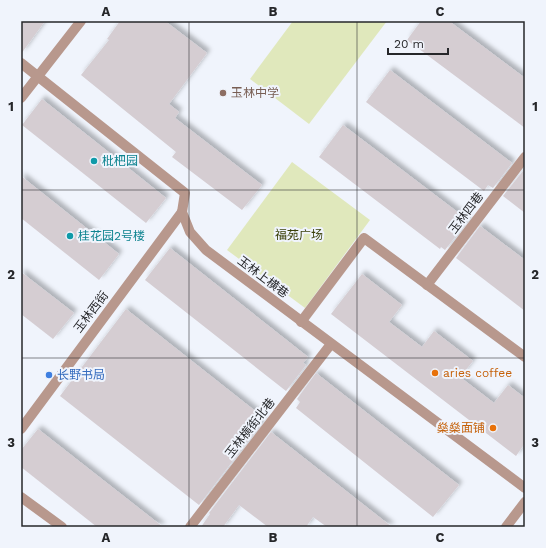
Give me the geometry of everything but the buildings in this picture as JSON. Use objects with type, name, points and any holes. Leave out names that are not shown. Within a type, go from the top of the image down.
[{"type":"street","points":[[21,98],[81,21]]},
{"type":"street","name":"玉林上横巷","points":[[21,63],[184,193],[182,212],[190,232],[206,250],[525,488]]},
{"type":"street","name":"玉林四巷","points":[[427,285],[525,157]]},
{"type":"street","name":"玉林西街","points":[[21,429],[182,212]]},
{"type":"street","points":[[301,322],[364,238],[525,357]]},
{"type":"street","name":"玉林横街北巷","points":[[190,527],[330,344]]},
{"type":"street","points":[[21,496],[62,527]]},
{"type":"street","points":[[506,527],[525,502]]},
{"type":"green space","points":[[293,21],[387,21],[309,124],[250,79]]},
{"type":"green space","name":"福苑广场","points":[[292,162],[370,220],[305,308],[227,250]]},
{"type":"place","name":"玉林中学","points":[[223,93]]},
{"type":"place","name":"枇杷园","points":[[94,161]]},
{"type":"place","name":"桂花园2号楼","points":[[70,236]]},
{"type":"place","name":"aries coffee","points":[[435,373]]},
{"type":"place","name":"长野书局","points":[[49,375]]},
{"type":"place","name":"燊燊面铺","points":[[493,428]]}]
